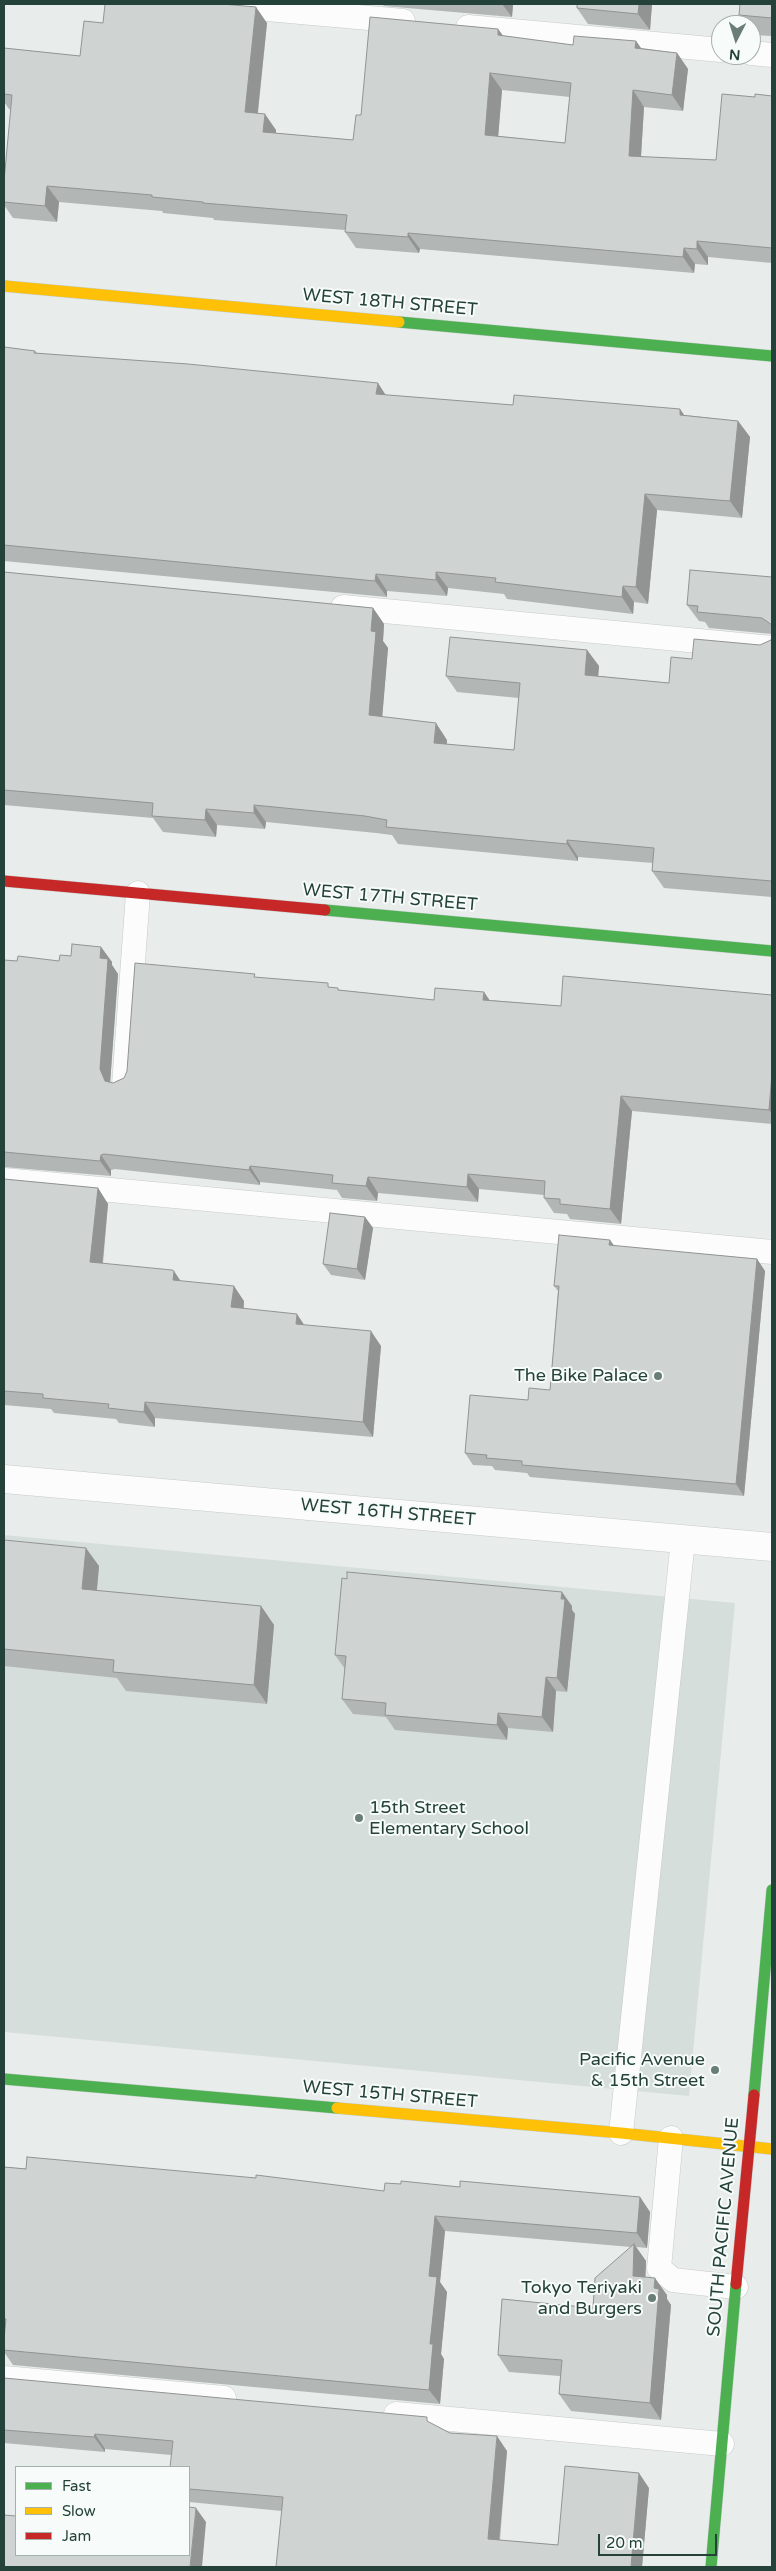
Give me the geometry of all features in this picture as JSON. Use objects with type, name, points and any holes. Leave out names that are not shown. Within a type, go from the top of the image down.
[{"type":"street","name":"WEST 18TH STREET","points":[[4,286],[772,356]]},
{"type":"street","name":"WEST 17TH STREET","points":[[4,880],[772,951]]},
{"type":"street","name":"WEST 16TH STREET","points":[[4,1479],[772,1547]]},
{"type":"street","name":"SOUTH PACIFIC AVENUE","points":[[711,2567],[772,1890]]},
{"type":"street","name":"WEST 15TH STREET","points":[[4,2079],[621,2133],[772,2149]]},
{"type":"lane","points":[[210,4],[711,49]]},
{"type":"lane","points":[[319,604],[772,648]]},
{"type":"lane","points":[[124,1085],[138,893]]},
{"type":"lane","points":[[4,1180],[772,1252]]},
{"type":"lane","points":[[621,2133],[683,1540]]},
{"type":"lane","points":[[671,2138],[659,2268],[673,2280],[736,2287]]},
{"type":"lane","points":[[4,2378],[250,2401]]},
{"type":"lane","points":[[378,2412],[722,2444]]},
{"type":"shaded area","name":"15th Street Elementary School","points":[[4,1535],[735,1603],[689,2096],[4,2032]]},
{"type":"building","points":[[105,4],[222,4],[256,7],[245,112],[265,114],[263,132],[353,140],[356,115],[361,115],[370,17],[498,29],[498,35],[573,45],[574,36],[636,41],[635,48],[677,53],[672,95],[633,90],[629,156],[716,160],[722,94],[755,97],[755,94],[772,96],[772,248],[697,241],[697,249],[684,248],[683,257],[408,233],[408,237],[345,232],[347,215],[203,203],[152,197],[152,195],[47,186],[45,206],[4,202],[4,181],[12,95],[4,94],[4,48],[80,56],[84,21],[103,23]],"holes":[[[490,73],[571,83],[565,143],[485,135]]]},
{"type":"building","points":[[577,4],[639,4],[638,14],[577,8]]},
{"type":"building","points":[[740,4],[772,4],[772,18],[761,17],[761,15],[739,15]]},
{"type":"building","points":[[4,347],[35,351],[34,353],[188,364],[378,383],[376,394],[513,405],[514,395],[680,409],[680,415],[738,421],[730,501],[645,494],[636,587],[623,586],[622,597],[495,582],[496,578],[436,572],[436,580],[376,574],[375,581],[4,545]]},
{"type":"building","points":[[690,570],[772,577],[772,625],[762,618],[697,612],[698,606],[687,605]]},
{"type":"building","points":[[4,572],[373,608],[371,631],[376,632],[369,715],[436,723],[434,743],[514,750],[520,683],[446,676],[450,637],[587,650],[585,675],[669,683],[671,657],[692,659],[694,639],[760,645],[772,638],[772,881],[652,871],[654,848],[567,840],[567,844],[386,827],[387,820],[365,816],[254,805],[254,813],[206,809],[205,820],[152,816],[153,803],[4,790]]},
{"type":"building","points":[[72,944],[101,947],[100,958],[108,959],[100,1069],[105,1081],[113,1083],[124,1078],[127,1071],[135,963],[255,974],[254,977],[328,983],[328,987],[338,988],[338,990],[434,1000],[435,988],[484,992],[483,1000],[561,1006],[563,976],[772,995],[772,1073],[769,1110],[621,1096],[610,1209],[560,1204],[560,1199],[544,1198],[545,1181],[468,1174],[467,1187],[368,1177],[366,1186],[332,1183],[333,1175],[250,1166],[249,1170],[104,1154],[101,1155],[100,1161],[4,1152],[4,960],[17,961],[18,956],[59,961],[60,955],[71,956]]},
{"type":"building","points":[[4,1179],[98,1188],[90,1262],[172,1270],[174,1271],[173,1280],[234,1286],[231,1307],[297,1314],[296,1324],[371,1331],[363,1422],[145,1402],[144,1412],[108,1408],[109,1404],[43,1398],[43,1394],[4,1391]]},
{"type":"building","points":[[330,1213],[365,1217],[357,1269],[323,1264]]},
{"type":"building","name":"The Bike Palace","points":[[559,1235],[610,1240],[609,1245],[757,1259],[736,1484],[522,1465],[522,1461],[486,1458],[487,1455],[465,1453],[470,1395],[528,1400],[529,1388],[550,1390],[559,1286],[554,1286]]},
{"type":"building","points":[[4,1540],[86,1548],[82,1589],[261,1606],[254,1685],[113,1672],[114,1660],[4,1649]]},
{"type":"building","points":[[347,1572],[562,1592],[561,1599],[565,1599],[557,1678],[546,1677],[542,1717],[498,1713],[497,1725],[385,1715],[386,1703],[342,1699],[346,1656],[335,1655],[342,1578],[347,1579]]},
{"type":"building","points":[[27,2157],[256,2178],[256,2175],[384,2191],[385,2183],[401,2184],[401,2181],[460,2187],[460,2181],[640,2197],[637,2233],[435,2216],[429,2276],[437,2277],[430,2344],[433,2344],[429,2390],[4,2350],[6,2319],[4,2318],[4,2167],[26,2169]]},
{"type":"building","points":[[634,2244],[633,2276],[655,2278],[654,2288],[659,2289],[650,2403],[559,2394],[562,2360],[498,2355],[502,2299],[593,2308],[595,2278]]},
{"type":"building","points":[[4,2378],[427,2417],[427,2421],[450,2433],[497,2436],[488,2539],[558,2545],[565,2466],[639,2473],[631,2567],[276,2567],[283,2497],[190,2489],[190,2466],[170,2466],[173,2441],[95,2434],[94,2437],[4,2430]]},
{"type":"building","points":[[190,2507],[196,2508],[190,2567],[4,2567],[4,2515],[15,2516],[15,2556],[190,2556]]},
{"type":"traffic: fast","points":[[399,322],[772,356]]},
{"type":"traffic: fast","points":[[325,910],[772,951]]},
{"type":"traffic: fast","points":[[754,2095],[772,1890]]},
{"type":"traffic: fast","points":[[4,2079],[337,2108]]},
{"type":"traffic: fast","points":[[711,2567],[736,2284]]},
{"type":"traffic: slow","points":[[4,286],[399,322]]},
{"type":"traffic: slow","points":[[337,2108],[621,2133],[772,2149]]},
{"type":"traffic: jam","points":[[4,881],[325,910]]},
{"type":"traffic: jam","points":[[736,2284],[754,2095]]},
{"type":"place","name":"The Bike Palace","points":[[658,1376]]},
{"type":"place","name":"15th Street Elementary School","points":[[359,1818]]},
{"type":"place","name":"Pacific Avenue & 15th Street","points":[[715,2070]]},
{"type":"place","name":"Tokyo Teriyaki and Burgers","points":[[652,2298]]}]
